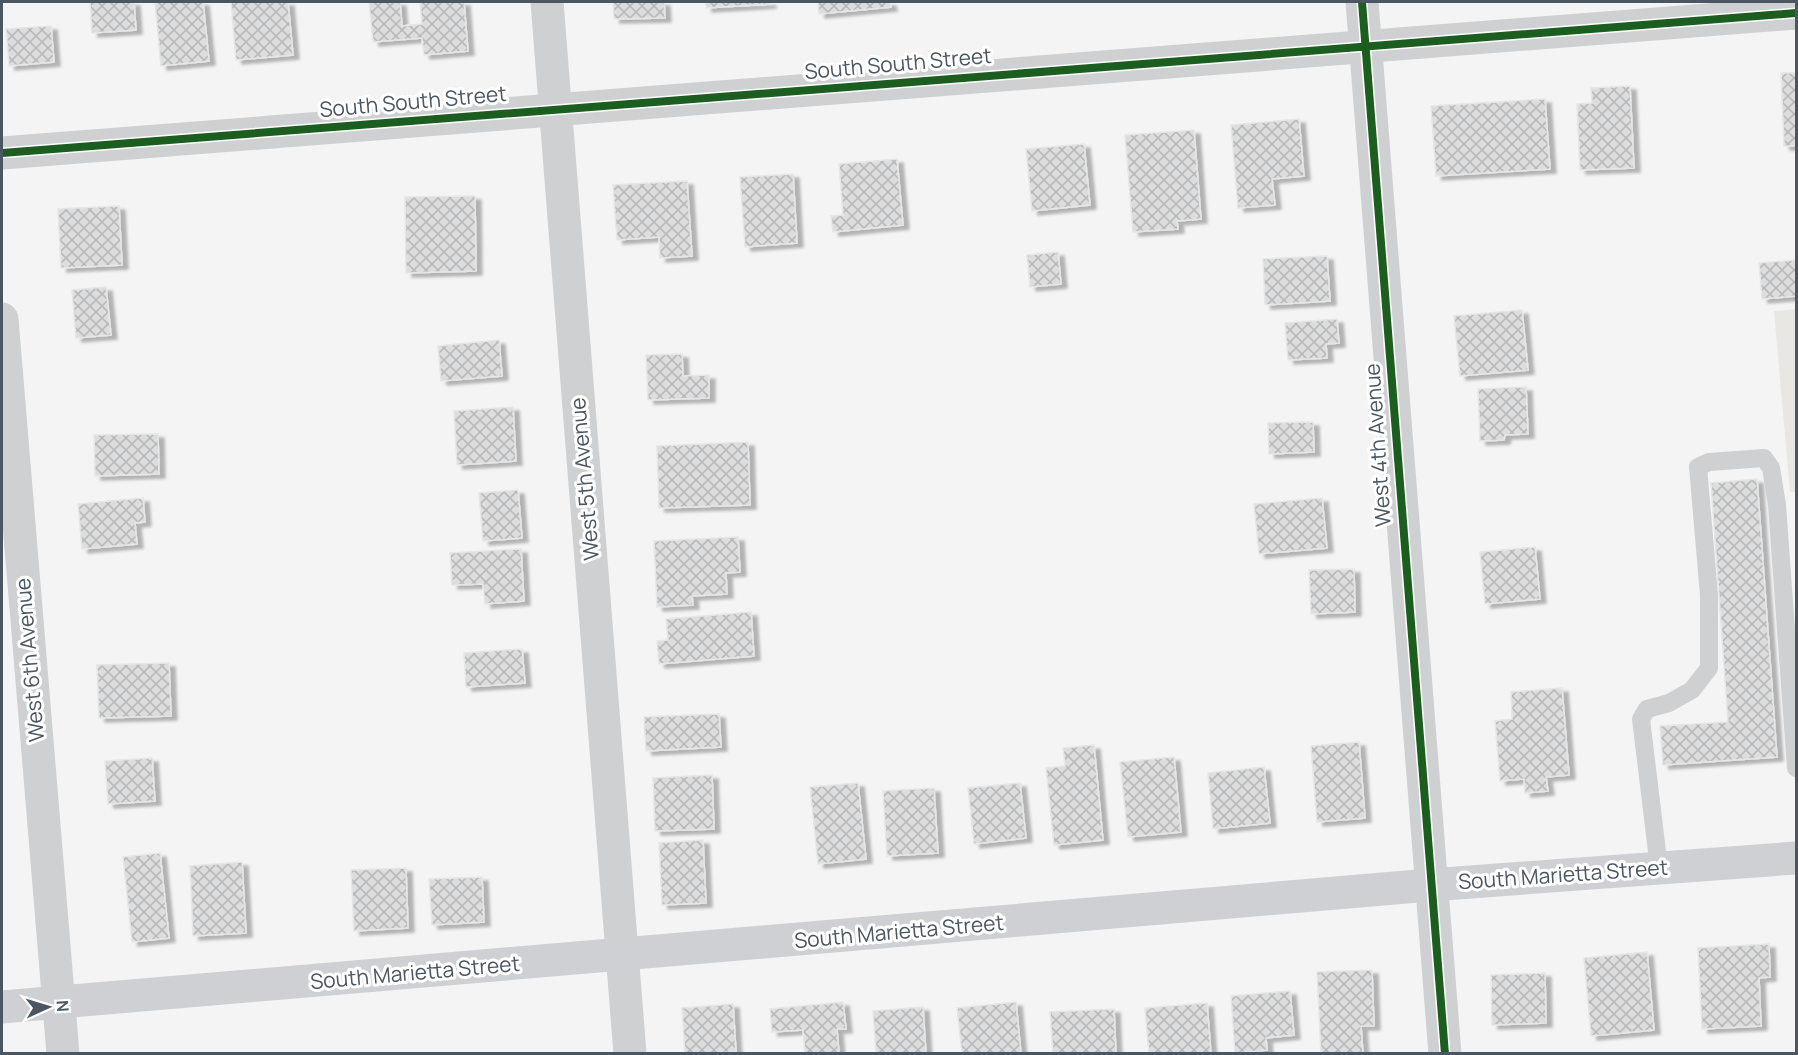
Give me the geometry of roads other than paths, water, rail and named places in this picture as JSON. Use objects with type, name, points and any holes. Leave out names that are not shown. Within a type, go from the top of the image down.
[{"type":"main road","name":"South Marietta Street","points":[[2,1007],[622,956],[1430,885],[1797,858]]},
{"type":"street","name":"West 5th Avenue","points":[[547,2],[630,1053]]},
{"type":"street","name":"West 4th Avenue","points":[[1362,2],[1444,1053]]},
{"type":"street","name":"South South Street","points":[[2,153],[1797,13]]},
{"type":"street","name":"West 6th Avenue","points":[[2,319],[63,1053]]},
{"type":"lane","points":[[1659,868],[1641,719],[1647,709],[1669,703],[1692,690],[1708,668],[1709,595],[1698,467],[1709,462],[1764,458],[1771,468],[1777,505],[1797,768]]}]
